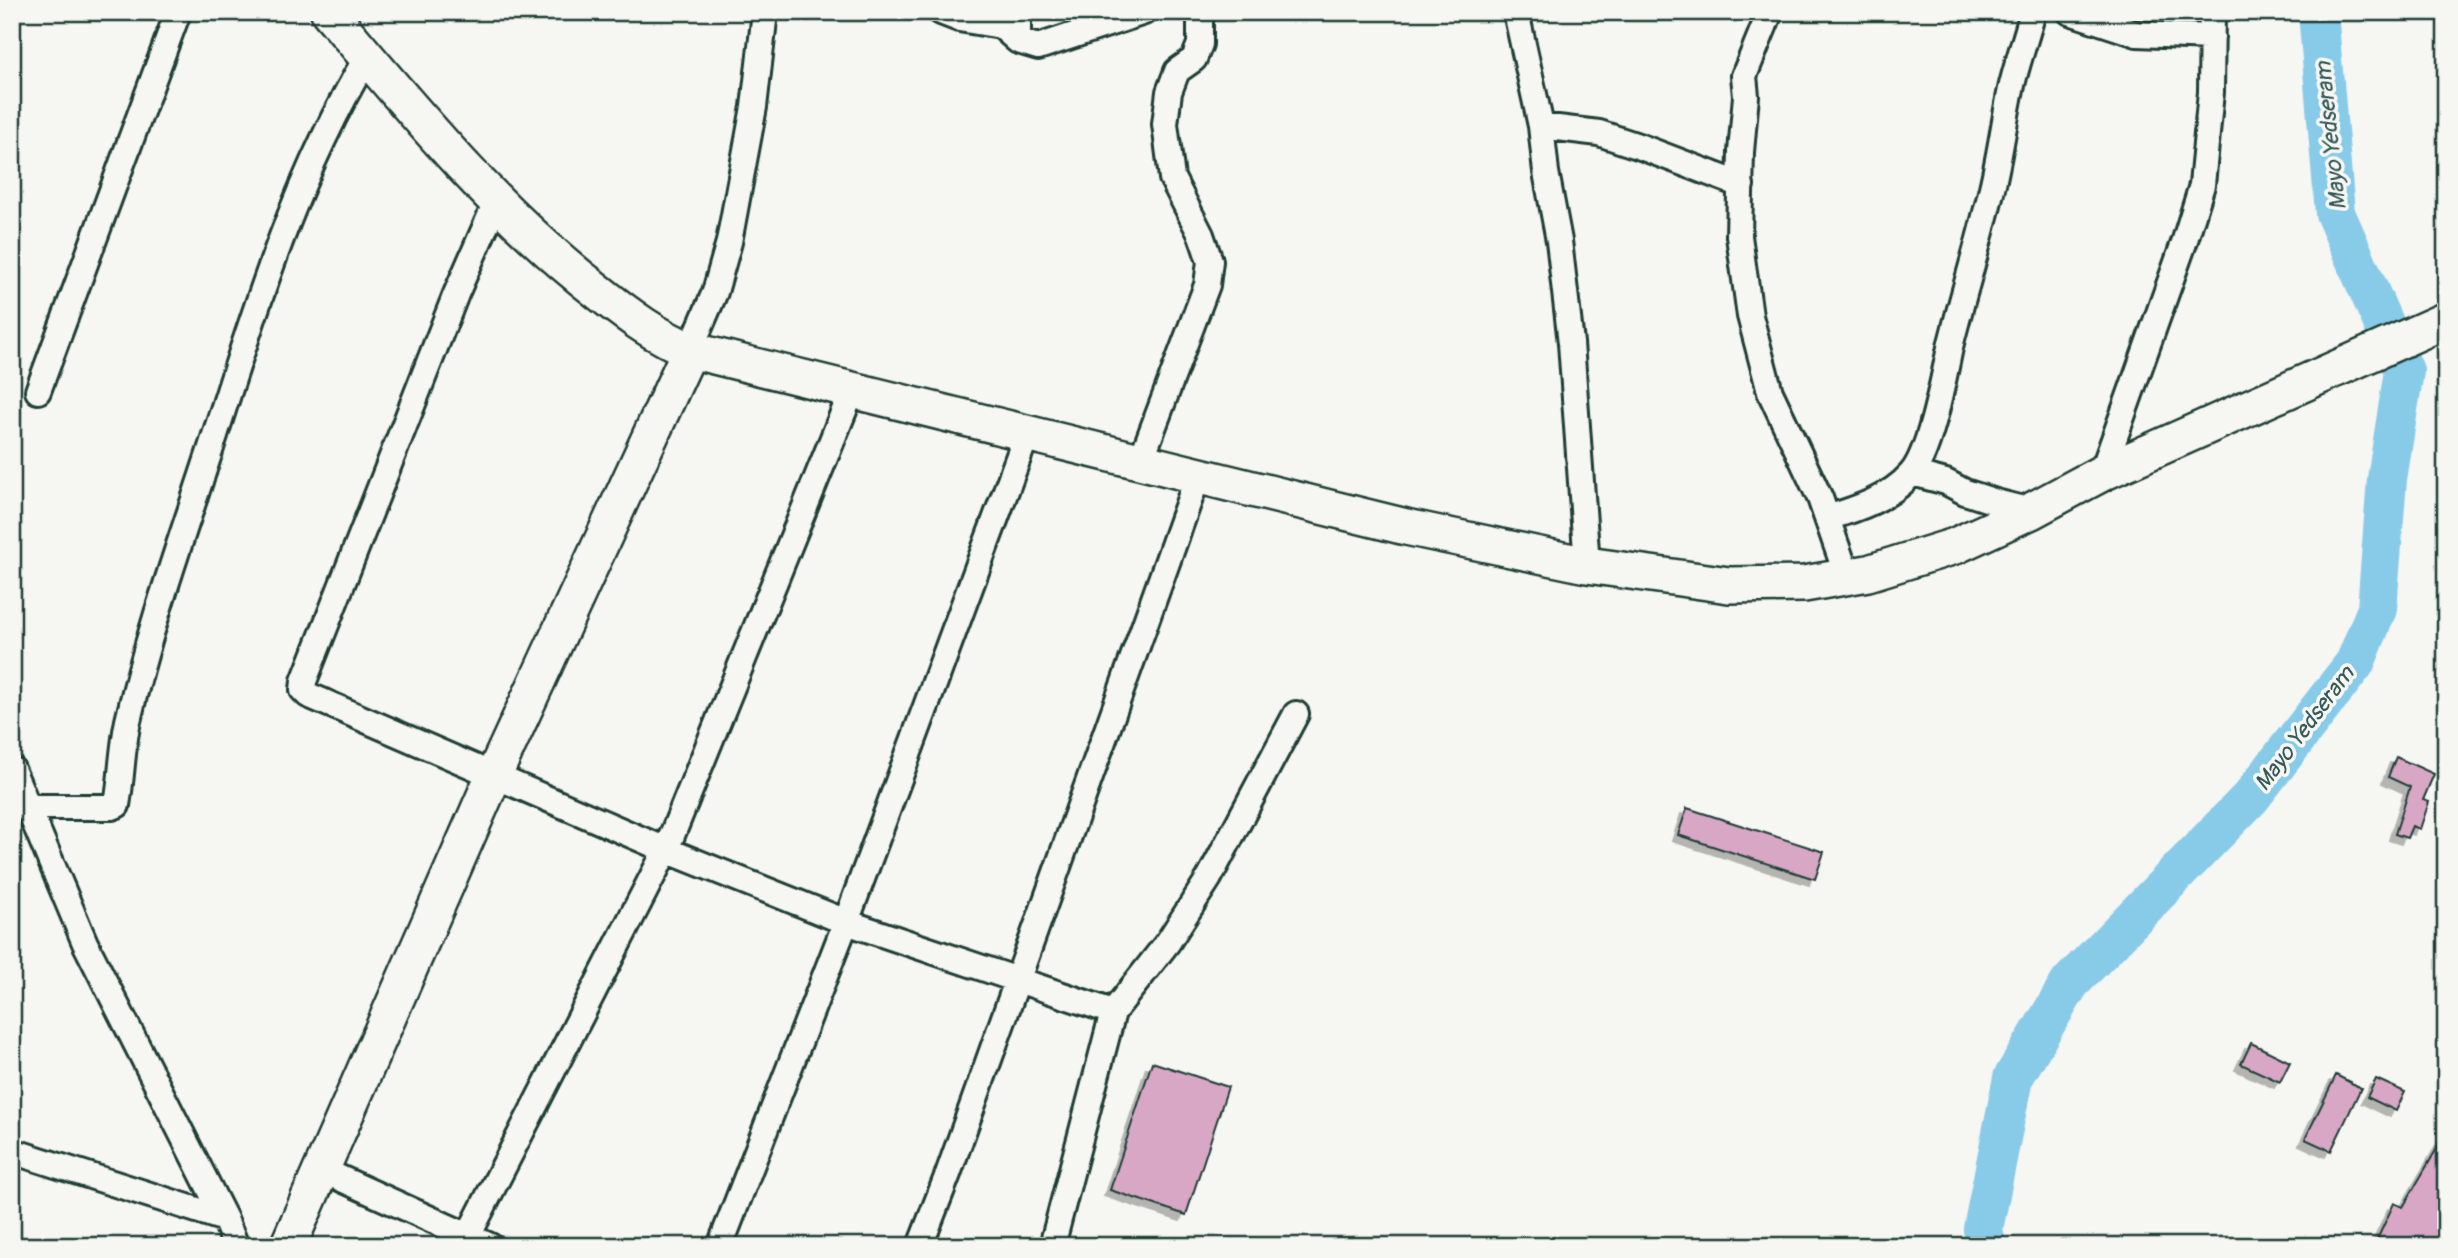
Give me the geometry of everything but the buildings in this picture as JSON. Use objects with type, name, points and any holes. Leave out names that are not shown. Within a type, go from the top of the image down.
[{"type":"main road","points":[[329,12],[497,200],[572,272],[663,339],[690,350],[852,391],[1406,527],[1587,565],[1729,585],[1804,584],[1868,573],[1955,546],[2031,511],[2102,473],[2446,320]]},
{"type":"main road","points":[[288,1246],[494,775],[690,350]]},
{"type":"street","points":[[37,391],[178,12]]},
{"type":"street","points":[[690,350],[715,292],[729,242],[754,107],[765,12]]},
{"type":"street","points":[[941,12],[959,19],[1001,26],[1018,41],[1038,47],[1144,12]]},
{"type":"street","points":[[1018,12],[1018,41]]},
{"type":"street","points":[[1141,460],[1207,285],[1210,261],[1201,235],[1172,178],[1165,124],[1169,92],[1177,71],[1194,59],[1200,44],[1200,12]]},
{"type":"street","points":[[1516,12],[1541,126],[1546,172],[1559,241],[1571,343],[1587,565]]},
{"type":"street","points":[[1770,12],[1744,76],[1746,96],[1740,236],[1749,316],[1770,393],[1820,498],[1847,576]]},
{"type":"street","points":[[1827,518],[1867,504],[1895,489],[1912,473],[1922,455],[1937,409],[2006,127],[2011,88],[2033,12]]},
{"type":"street","points":[[2070,12],[2137,34],[2212,37]]},
{"type":"street","points":[[2102,473],[2202,185],[2211,92],[2212,12]]},
{"type":"street","points":[[20,807],[117,805],[128,723],[150,638],[245,341],[288,220],[339,104],[367,57]]},
{"type":"street","points":[[1541,126],[1599,133],[1741,185]]},
{"type":"street","points":[[497,200],[456,294],[304,681],[303,690],[308,695],[666,850],[846,922],[1113,1012]]},
{"type":"street","points":[[322,1170],[479,1241],[666,850],[852,391]]},
{"type":"street","points":[[720,1246],[846,922],[1027,434]]},
{"type":"street","points":[[1912,473],[2031,511]]},
{"type":"street","points":[[920,1246],[1198,476]]},
{"type":"street","points":[[1052,1246],[1113,1012],[1168,942],[1209,878],[1296,714]]},
{"type":"street","points":[[12,769],[20,807],[236,1246]]},
{"type":"street","points":[[12,1151],[225,1219]]},
{"type":"waterway","name":"Mayo Yedseram","points":[[1986,1246],[1983,1229],[2013,1078],[2070,983],[2251,797],[2355,663],[2377,609],[2387,479],[2404,371],[2335,213],[2318,12]]}]
